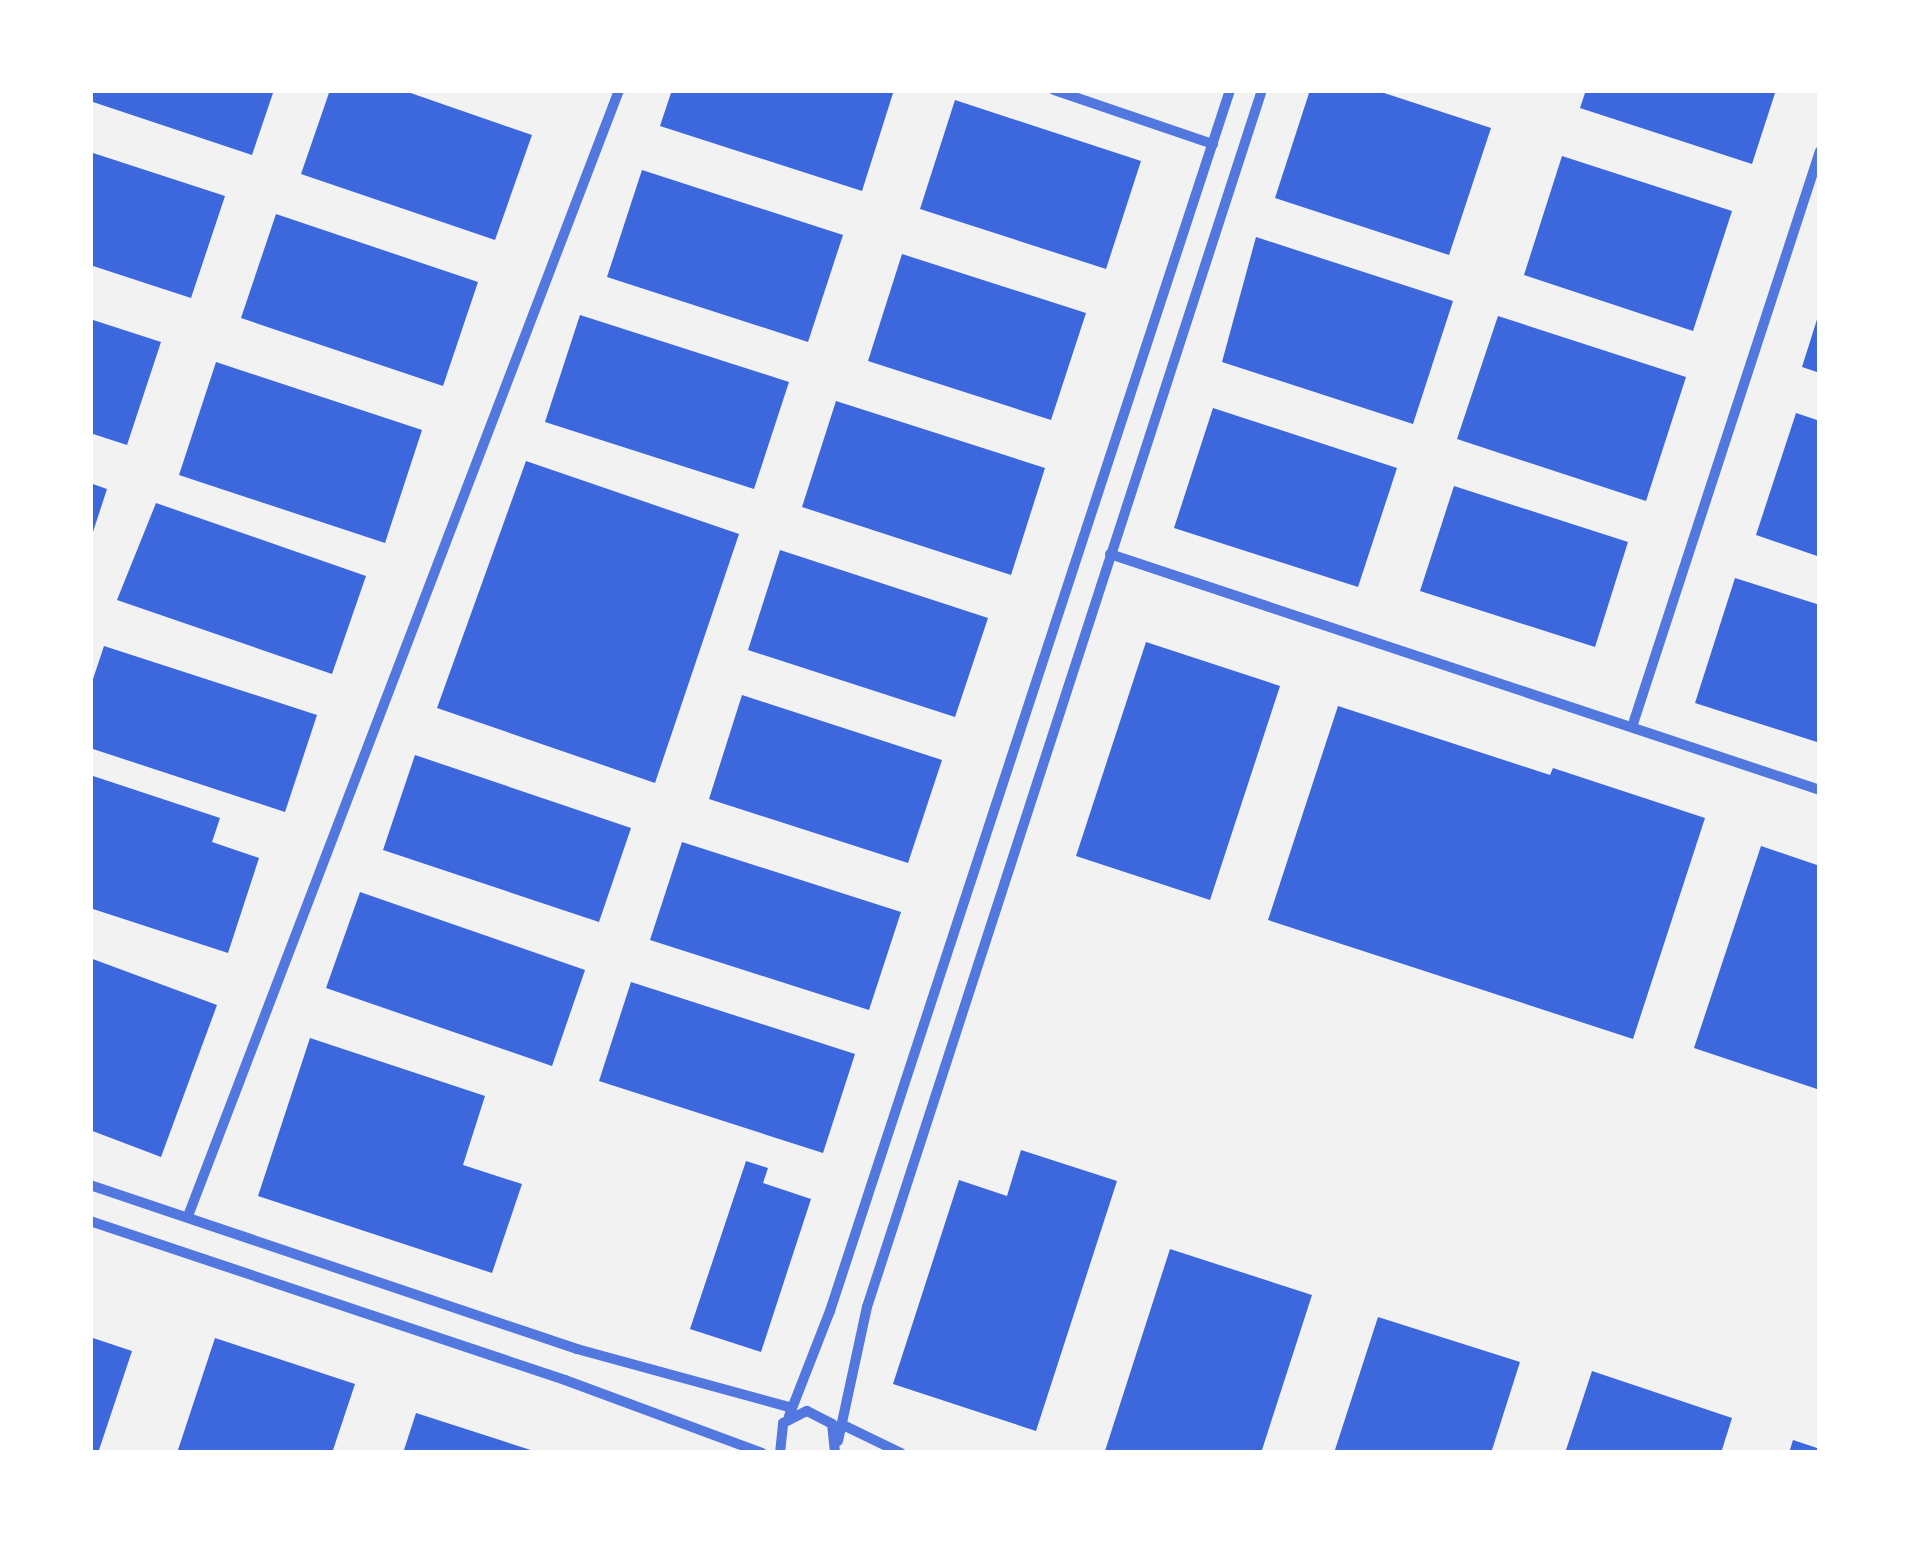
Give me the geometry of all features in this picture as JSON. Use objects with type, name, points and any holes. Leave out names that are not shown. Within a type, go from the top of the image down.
[{"type":"street","points":[[188,1216],[619,90]]},
{"type":"street","points":[[1054,90],[1213,144]]},
{"type":"street","points":[[776,1449],[830,1311],[1230,90]]},
{"type":"street","points":[[837,1447],[867,1307],[1262,90]]},
{"type":"street","points":[[1632,727],[1820,151]]},
{"type":"street","points":[[1111,554],[1820,790]]},
{"type":"street","points":[[90,1185],[577,1349],[791,1412],[817,1412],[832,1424],[837,1447]]},
{"type":"street","points":[[90,1221],[565,1380],[762,1453]]},
{"type":"street","points":[[842,1424],[901,1453]]},
{"type":"building","points":[[90,90],[274,90],[252,155],[90,101]]},
{"type":"building","points":[[330,90],[402,90],[532,135],[495,240],[301,174]]},
{"type":"building","points":[[672,90],[894,90],[862,191],[660,126]]},
{"type":"building","points":[[1310,90],[1375,90],[1491,128],[1449,255],[1275,198]]},
{"type":"building","points":[[1586,90],[1776,90],[1752,164],[1580,108]]},
{"type":"building","points":[[955,100],[1141,161],[1106,269],[920,209]]},
{"type":"building","points":[[90,152],[225,196],[191,298],[90,265]]},
{"type":"building","points":[[1562,156],[1732,211],[1693,331],[1524,275]]},
{"type":"building","points":[[642,170],[843,235],[808,342],[607,277]]},
{"type":"building","points":[[276,214],[478,282],[443,386],[241,318]]},
{"type":"building","points":[[1256,237],[1453,301],[1413,424],[1222,362]]},
{"type":"building","points":[[902,254],[1086,313],[1051,420],[868,361]]},
{"type":"building","points":[[1820,313],[1820,373],[1802,367]]},
{"type":"building","points":[[580,315],[789,382],[754,489],[545,422]]},
{"type":"building","points":[[1498,316],[1686,377],[1646,501],[1457,439]]},
{"type":"building","points":[[90,319],[161,342],[127,445],[90,433]]},
{"type":"building","points":[[216,362],[422,430],[385,543],[179,475]]},
{"type":"building","points":[[836,401],[1045,468],[1011,575],[802,507]]},
{"type":"building","points":[[1213,408],[1397,468],[1358,587],[1174,528]]},
{"type":"building","points":[[1796,413],[1820,421],[1820,557],[1756,535]]},
{"type":"building","points":[[526,461],[739,534],[655,783],[437,708]]},
{"type":"building","points":[[90,483],[107,489],[91,538],[90,538]]},
{"type":"building","points":[[1454,486],[1628,542],[1595,647],[1420,591]]},
{"type":"building","points":[[156,503],[366,576],[332,674],[117,600]]},
{"type":"building","points":[[780,550],[988,618],[955,717],[748,650]]},
{"type":"building","points":[[1735,578],[1820,605],[1820,743],[1695,703]]},
{"type":"building","points":[[1146,642],[1280,686],[1210,900],[1076,856]]},
{"type":"building","points":[[104,646],[317,715],[285,812],[90,748],[90,688]]},
{"type":"building","points":[[742,695],[942,760],[908,863],[709,799]]},
{"type":"building","points":[[1338,706],[1550,775],[1553,768],[1705,818],[1633,1039],[1268,920]]},
{"type":"building","points":[[415,755],[631,828],[599,922],[383,850]]},
{"type":"building","points":[[90,775],[220,818],[212,842],[259,858],[228,953],[90,908]]},
{"type":"building","points":[[682,842],[901,912],[869,1010],[650,940]]},
{"type":"building","points":[[1761,846],[1820,866],[1820,1090],[1694,1048]]},
{"type":"building","points":[[360,892],[585,970],[552,1066],[326,988]]},
{"type":"building","points":[[90,958],[217,1005],[161,1157],[90,1130]]},
{"type":"building","points":[[631,982],[855,1054],[823,1153],[599,1081]]},
{"type":"building","points":[[310,1038],[485,1096],[463,1165],[522,1184],[492,1273],[258,1196]]},
{"type":"building","points":[[1021,1150],[1117,1181],[1036,1431],[893,1384],[959,1180],[1007,1196]]},
{"type":"building","points":[[746,1161],[768,1168],[763,1183],[811,1199],[761,1352],[690,1329]]},
{"type":"building","points":[[1170,1249],[1312,1295],[1261,1453],[1105,1451]]},
{"type":"building","points":[[1378,1317],[1520,1362],[1491,1453],[1334,1453]]},
{"type":"building","points":[[90,1337],[132,1351],[98,1453],[90,1453]]},
{"type":"building","points":[[215,1338],[355,1384],[332,1453],[177,1453]]},
{"type":"building","points":[[1592,1371],[1732,1418],[1721,1453],[1565,1453]]},
{"type":"building","points":[[416,1413],[537,1452],[537,1453],[403,1453]]},
{"type":"building","points":[[1793,1440],[1820,1449],[1820,1453],[1789,1453]]}]
